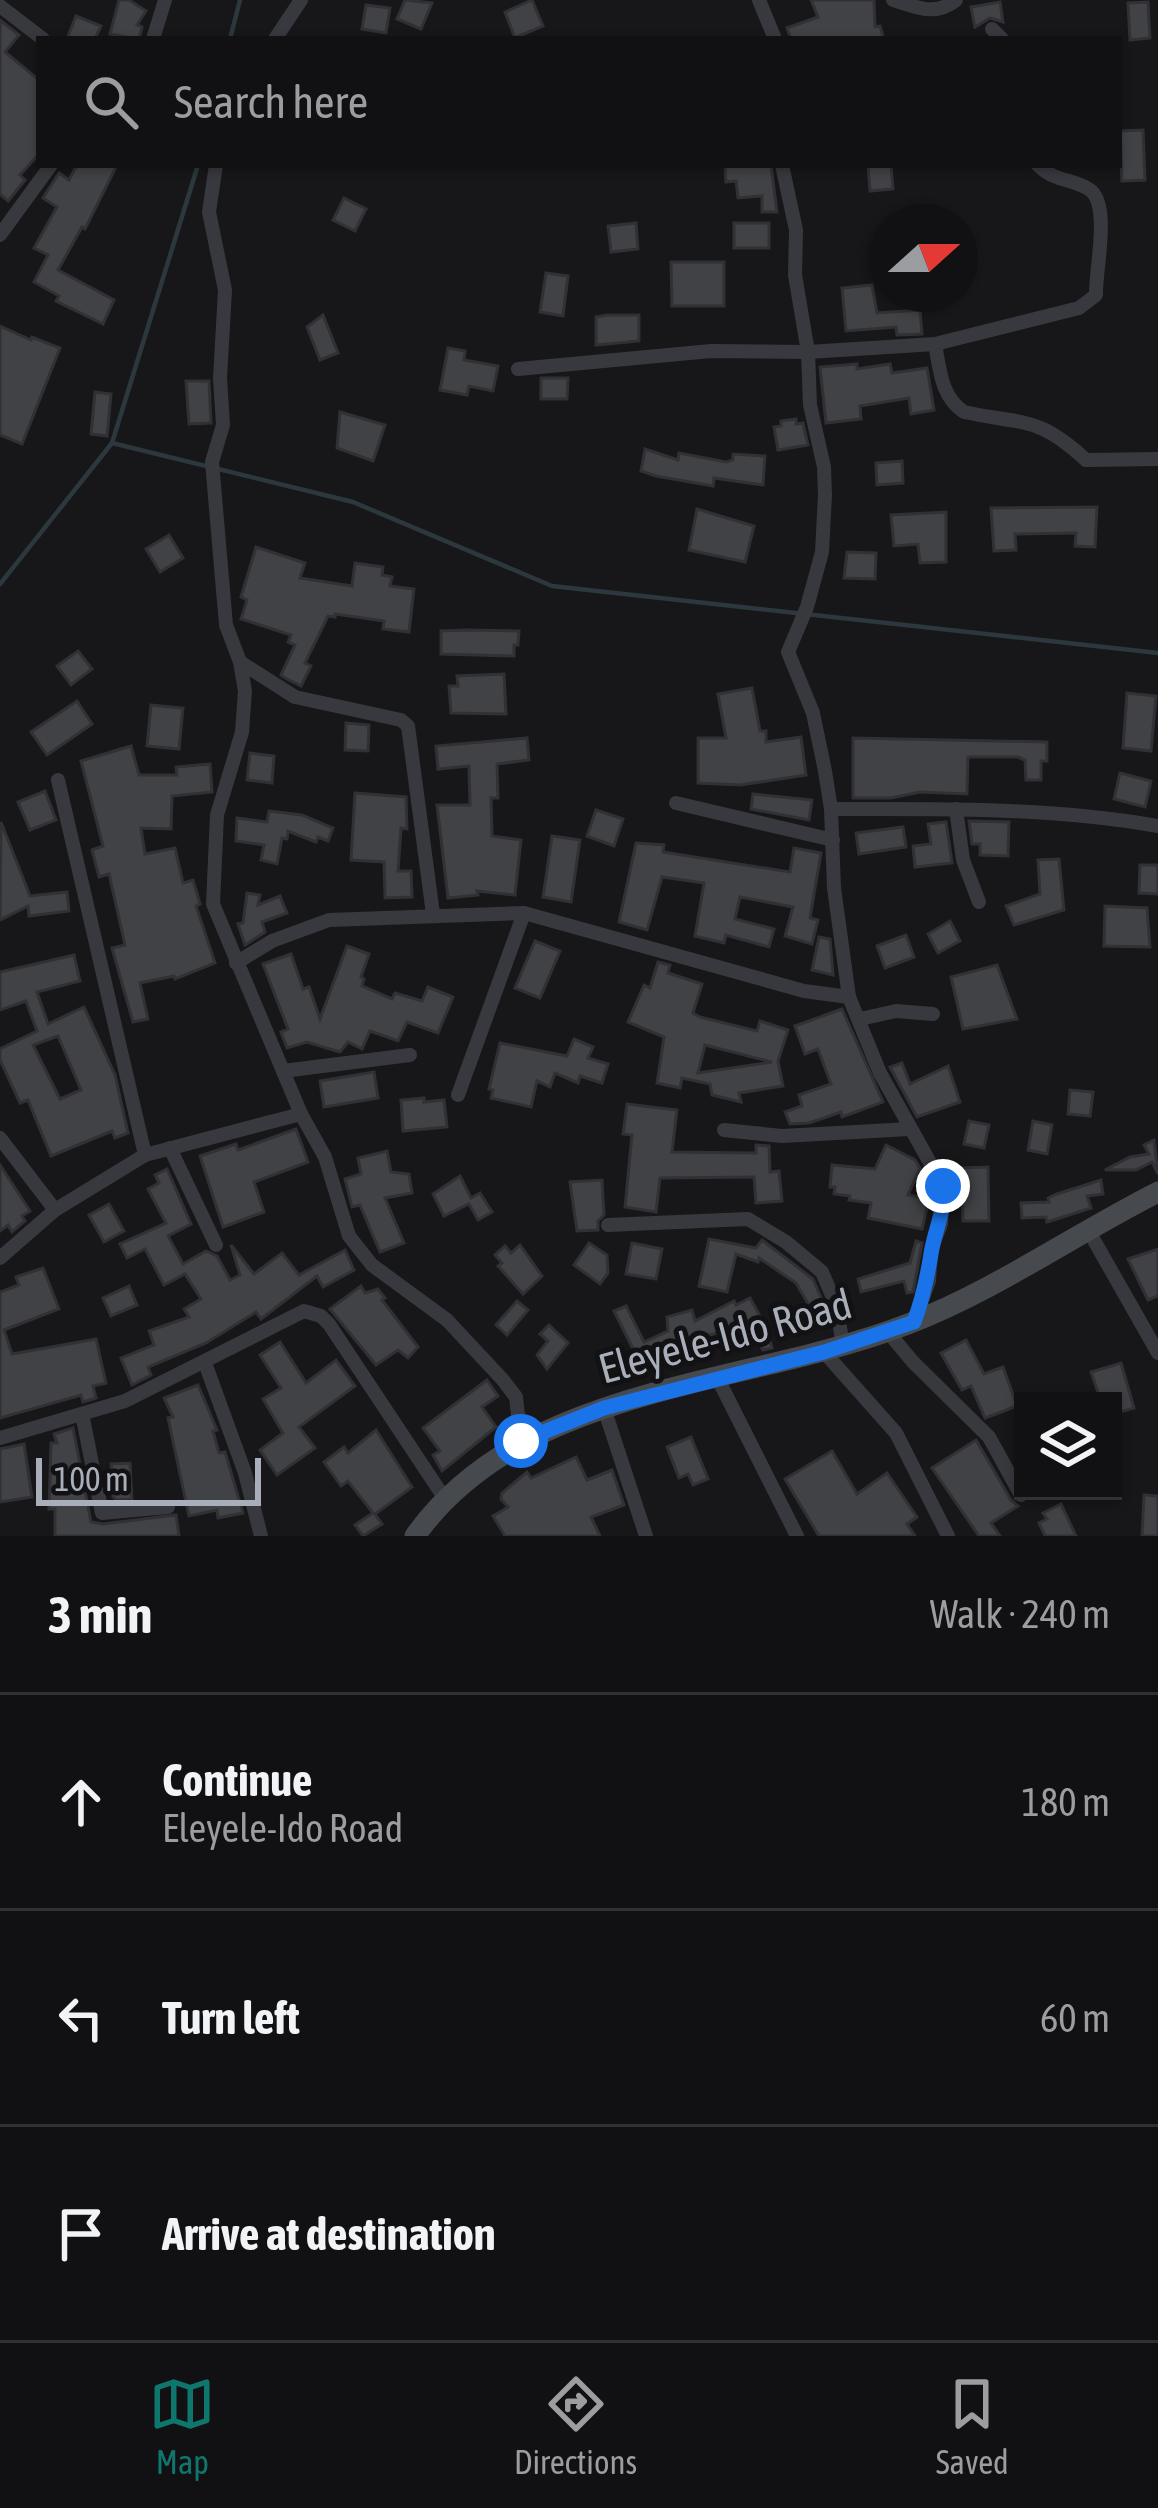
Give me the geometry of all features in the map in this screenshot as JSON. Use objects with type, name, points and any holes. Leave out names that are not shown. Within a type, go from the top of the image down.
[{"type":"main road","name":"Eleyele-Ido Road","points":[[415,1536],[446,1498],[511,1447],[604,1408],[834,1350],[914,1322],[992,1287],[1087,1228],[1158,1192]]},
{"type":"street","points":[[154,36],[165,0]]},
{"type":"street","points":[[277,36],[301,0]]},
{"type":"street","points":[[759,0],[774,36]]},
{"type":"street","points":[[893,0],[932,11],[956,0]]},
{"type":"street","points":[[0,6],[40,36]]},
{"type":"street","points":[[0,233],[49,168]]},
{"type":"street","points":[[215,168],[208,212],[225,290],[220,378],[223,424],[212,462],[226,625],[245,691],[242,732],[217,815],[213,904],[301,1114],[317,1139],[340,1214],[356,1248],[398,1286],[447,1320],[503,1380],[516,1397],[511,1447]]},
{"type":"street","points":[[783,168],[796,230],[795,275],[808,352],[809,405],[824,467],[825,526],[814,588],[788,652],[813,713],[831,809],[834,888],[849,997],[880,1073],[937,1171],[944,1201],[931,1250],[929,1281],[914,1322]]},
{"type":"street","points":[[518,369],[711,351],[808,352],[935,344],[1078,308],[1096,295],[1102,223],[1097,198],[1089,189],[1051,178],[1041,168]]},
{"type":"street","points":[[935,344],[943,386],[964,412],[1034,422],[1062,438],[1086,460],[1158,459]]},
{"type":"street","points":[[240,662],[296,697],[401,720],[408,726],[433,914]]},
{"type":"street","points":[[58,780],[145,1155]]},
{"type":"street","points":[[676,803],[833,840]]},
{"type":"street","points":[[831,809],[956,809],[1112,818],[1158,826]]},
{"type":"street","points":[[956,809],[962,860],[979,902]]},
{"type":"street","points":[[236,963],[272,941],[329,920],[524,914],[804,992],[849,997]]},
{"type":"street","points":[[458,1095],[524,914]]},
{"type":"street","points":[[860,1019],[896,1011],[933,1014]]},
{"type":"street","points":[[283,1071],[410,1055]]},
{"type":"street","points":[[0,1258],[55,1210],[145,1155],[301,1114]]},
{"type":"street","points":[[724,1130],[782,1136],[910,1129]]},
{"type":"street","points":[[0,1138],[55,1210]]},
{"type":"street","points":[[170,1148],[216,1245]]},
{"type":"street","points":[[608,1225],[748,1219],[822,1272],[837,1307],[834,1350],[896,1432],[948,1536]]},
{"type":"street","points":[[1087,1228],[1158,1353]]},
{"type":"street","points":[[0,1438],[125,1401],[304,1311],[321,1316],[446,1498]]},
{"type":"street","points":[[888,1331],[989,1437],[1014,1482]]},
{"type":"street","points":[[205,1363],[245,1473],[261,1536]]},
{"type":"street","points":[[718,1378],[797,1536]]},
{"type":"street","points":[[604,1408],[646,1536]]},
{"type":"street","points":[[82,1414],[102,1513],[168,1508]]},
{"type":"building","points":[[119,0],[129,0],[146,11],[137,25],[142,27],[140,36],[110,34]]},
{"type":"building","points":[[405,0],[432,3],[421,29],[397,19]]},
{"type":"building","points":[[532,0],[543,26],[514,36],[505,12]]},
{"type":"building","points":[[811,0],[874,0],[875,27],[880,26],[883,36],[790,36],[787,28],[818,17]]},
{"type":"building","points":[[1000,2],[1003,22],[990,18],[975,27],[971,7]]},
{"type":"building","points":[[1148,2],[1150,38],[1130,40],[1128,3]]},
{"type":"building","points":[[366,5],[390,8],[386,33],[362,29]]},
{"type":"building","points":[[76,16],[101,26],[96,36],[68,36]]},
{"type":"building","points":[[0,20],[19,35],[5,52],[36,78],[36,157],[20,175],[25,180],[8,201],[0,194]]},
{"type":"building","points":[[1143,130],[1145,180],[1122,181],[1122,131]]},
{"type":"building","points":[[75,168],[116,168],[58,270],[114,300],[103,324],[56,301],[59,296],[34,282],[48,255],[34,248],[57,207],[43,198],[59,173],[69,180]]},
{"type":"building","points":[[725,168],[771,168],[777,212],[762,212],[762,196],[738,198],[736,181],[726,182]]},
{"type":"building","points":[[868,168],[891,168],[893,189],[870,191]]},
{"type":"building","points":[[344,198],[366,209],[355,231],[333,220]]},
{"type":"building","points":[[636,223],[638,249],[611,252],[608,226]]},
{"type":"building","points":[[734,223],[769,223],[769,248],[734,248]]},
{"type":"building","points":[[671,262],[724,262],[724,306],[672,306]]},
{"type":"building","points":[[546,273],[568,276],[563,316],[540,312]]},
{"type":"building","points":[[870,285],[870,312],[920,312],[922,334],[897,335],[896,327],[846,331],[842,288]]},
{"type":"building","points":[[323,315],[338,353],[320,360],[307,327]]},
{"type":"building","points":[[639,315],[639,341],[596,345],[596,317]]},
{"type":"building","points":[[0,326],[60,348],[22,444],[0,435]]},
{"type":"building","points":[[448,348],[465,351],[464,360],[498,366],[493,391],[469,386],[467,395],[440,390]]},
{"type":"building","points":[[857,364],[857,369],[890,364],[892,373],[927,368],[934,410],[911,414],[909,398],[860,406],[861,419],[826,423],[820,367]]},
{"type":"building","points":[[541,378],[568,378],[567,399],[541,399]]},
{"type":"building","points":[[186,381],[209,381],[211,423],[189,424]]},
{"type":"building","points":[[95,392],[111,394],[107,436],[91,434]]},
{"type":"building","points":[[340,412],[385,425],[373,461],[337,448]]},
{"type":"building","points":[[796,419],[796,424],[803,423],[808,445],[778,450],[774,427]]},
{"type":"building","points":[[645,449],[678,460],[679,453],[726,462],[733,460],[733,454],[765,456],[763,485],[714,478],[713,486],[656,476],[641,471]]},
{"type":"building","points":[[902,461],[903,483],[877,485],[876,463]]},
{"type":"building","points":[[1097,507],[1095,547],[1075,546],[1076,533],[1015,534],[1016,550],[994,551],[991,508]]},
{"type":"building","points":[[697,509],[754,526],[745,562],[689,550]]},
{"type":"building","points":[[946,512],[946,562],[920,563],[918,544],[894,546],[891,515]]},
{"type":"building","points":[[169,535],[183,558],[160,572],[146,549]]},
{"type":"building","points":[[256,547],[305,563],[300,578],[352,586],[355,563],[383,567],[382,575],[392,577],[390,586],[414,589],[409,632],[383,629],[384,621],[328,616],[305,663],[311,666],[301,686],[287,679],[281,675],[295,645],[288,642],[291,635],[241,619],[247,600],[241,597]]},
{"type":"building","points":[[847,552],[876,553],[875,579],[844,578]]},
{"type":"building","points":[[441,631],[519,631],[514,656],[441,654]]},
{"type":"building","points":[[78,651],[92,669],[71,685],[57,666]]},
{"type":"building","points":[[504,674],[506,714],[451,713],[449,686],[458,686],[457,676]]},
{"type":"building","points":[[752,688],[766,742],[801,737],[806,775],[740,785],[698,783],[698,738],[726,738],[718,694]]},
{"type":"building","points":[[1127,693],[1156,696],[1151,751],[1123,748]]},
{"type":"building","points":[[77,701],[92,724],[47,755],[31,732]]},
{"type":"building","points":[[151,705],[183,708],[179,749],[147,746]]},
{"type":"building","points":[[346,723],[369,725],[368,751],[345,750]]},
{"type":"building","points":[[527,738],[529,760],[497,764],[498,798],[491,798],[492,836],[521,840],[515,895],[477,891],[478,895],[448,898],[437,805],[470,805],[469,766],[438,769],[436,746]]},
{"type":"building","points":[[853,738],[1047,742],[1047,761],[1041,761],[1041,780],[1026,780],[1025,760],[1018,757],[968,757],[967,794],[920,792],[853,798]]},
{"type":"building","points":[[131,746],[139,775],[177,775],[176,767],[210,764],[212,792],[172,796],[171,829],[141,828],[145,854],[175,848],[183,883],[193,880],[200,904],[196,906],[215,963],[175,979],[140,983],[148,1019],[133,1022],[112,948],[125,945],[109,874],[99,877],[92,850],[103,846],[81,761]]},
{"type":"building","points":[[250,753],[274,756],[272,783],[247,780]]},
{"type":"building","points":[[1120,773],[1151,781],[1145,807],[1114,799]]},
{"type":"building","points":[[45,791],[56,820],[30,830],[18,802]]},
{"type":"building","points":[[355,793],[406,797],[407,829],[401,828],[398,871],[411,871],[412,897],[385,898],[384,862],[351,860]]},
{"type":"building","points":[[753,794],[812,800],[809,820],[751,809]]},
{"type":"building","points":[[596,810],[623,819],[614,846],[587,836]]},
{"type":"building","points":[[269,811],[302,815],[333,828],[328,841],[318,837],[316,842],[288,831],[277,864],[261,860],[264,845],[236,841],[237,818],[267,822]]},
{"type":"building","points":[[969,821],[1009,822],[1008,856],[980,855],[980,844],[972,844]]},
{"type":"building","points":[[1,822],[30,896],[67,892],[69,911],[29,916],[28,906],[0,920]]},
{"type":"building","points":[[946,822],[952,863],[915,867],[913,846],[931,844],[928,824]]},
{"type":"building","points":[[903,827],[906,847],[859,854],[856,833]]},
{"type":"building","points":[[552,836],[580,840],[571,902],[543,897]]},
{"type":"building","points":[[636,843],[664,845],[663,852],[790,872],[794,848],[821,853],[810,918],[818,920],[812,944],[785,936],[793,907],[740,897],[735,919],[774,929],[769,947],[726,935],[724,943],[695,936],[704,883],[662,877],[647,930],[619,922]]},
{"type":"building","points":[[1059,859],[1064,910],[1014,925],[1006,906],[1040,894],[1038,860]]},
{"type":"building","points":[[1140,865],[1158,865],[1158,894],[1139,893]]},
{"type":"building","points":[[247,893],[260,895],[258,905],[280,896],[287,913],[262,922],[265,932],[245,945],[238,924],[243,923]]},
{"type":"building","points":[[1105,906],[1147,908],[1150,947],[1104,946]]},
{"type":"building","points":[[950,921],[960,941],[938,953],[928,934]]},
{"type":"building","points":[[906,935],[914,957],[885,968],[877,946]]},
{"type":"building","points":[[819,937],[830,939],[833,975],[812,970]]},
{"type":"building","points":[[535,941],[560,951],[540,998],[515,988]]},
{"type":"building","points":[[347,946],[369,954],[362,986],[392,999],[395,993],[422,1001],[428,987],[453,997],[438,1033],[407,1022],[398,1041],[370,1031],[362,1049],[348,1042],[340,1052],[307,1042],[287,1048],[281,1032],[288,1029],[263,964],[291,954],[320,1019]]},
{"type":"building","points":[[74,955],[80,981],[37,992],[48,1024],[84,1007],[115,1075],[128,1133],[115,1138],[112,1131],[51,1156],[28,1100],[20,1103],[0,1060],[0,1049],[37,1031],[26,1001],[0,1010],[0,972]],"holes":[[[58,1036],[81,1090],[60,1099],[33,1045]]]},
{"type":"building","points":[[658,962],[670,965],[668,973],[702,984],[693,1013],[700,1017],[757,1031],[760,1021],[788,1030],[778,1061],[783,1086],[739,1093],[741,1102],[712,1095],[710,1084],[682,1078],[680,1088],[657,1083],[664,1037],[628,1022],[644,985],[650,988]],"holes":[[[705,1045],[772,1062],[698,1073]]]},
{"type":"building","points":[[997,965],[1017,1019],[963,1029],[951,977]]},
{"type":"building","points":[[842,1009],[883,1102],[842,1117],[841,1112],[790,1124],[785,1112],[802,1106],[799,1095],[831,1084],[818,1049],[805,1054],[795,1026]]},
{"type":"building","points":[[574,1039],[593,1047],[588,1058],[608,1064],[602,1083],[580,1076],[578,1083],[555,1073],[550,1087],[537,1081],[531,1107],[491,1098],[500,1043],[567,1056]]},
{"type":"building","points":[[902,1063],[910,1084],[948,1066],[960,1102],[917,1117],[890,1067]]},
{"type":"building","points":[[374,1072],[378,1098],[324,1107],[320,1081]]},
{"type":"building","points":[[1070,1090],[1093,1092],[1090,1116],[1068,1114]]},
{"type":"building","points":[[424,1098],[424,1102],[444,1100],[447,1127],[403,1131],[401,1100]]},
{"type":"building","points":[[627,1104],[677,1110],[672,1152],[756,1153],[756,1145],[769,1146],[770,1172],[779,1171],[782,1201],[756,1203],[754,1177],[660,1178],[656,1212],[625,1207],[632,1135],[623,1134]]},
{"type":"building","points":[[969,1121],[989,1125],[984,1148],[964,1144]]},
{"type":"building","points":[[1033,1121],[1052,1125],[1047,1154],[1028,1150]]},
{"type":"building","points":[[296,1129],[308,1162],[254,1182],[264,1212],[223,1227],[200,1156],[236,1144],[238,1150]]},
{"type":"building","points":[[1154,1140],[1158,1174],[1152,1162],[1136,1170],[1105,1170],[1130,1157],[1149,1154],[1144,1145]]},
{"type":"building","points":[[886,1145],[915,1160],[920,1168],[908,1195],[929,1199],[922,1229],[868,1218],[871,1203],[849,1200],[850,1196],[834,1194],[835,1187],[830,1187],[832,1165],[875,1169]]},
{"type":"building","points":[[387,1151],[391,1172],[409,1174],[412,1193],[385,1198],[404,1243],[380,1252],[360,1205],[352,1207],[345,1179],[361,1174],[358,1158]]},
{"type":"building","points":[[0,1165],[30,1211],[12,1232],[8,1225],[0,1231]]},
{"type":"building","points":[[988,1167],[989,1221],[963,1221],[962,1168]]},
{"type":"building","points":[[167,1169],[191,1224],[168,1236],[183,1264],[206,1251],[217,1256],[230,1280],[240,1275],[231,1245],[254,1274],[282,1253],[299,1275],[345,1250],[354,1270],[323,1287],[317,1276],[261,1319],[256,1312],[206,1343],[148,1367],[151,1375],[132,1385],[121,1358],[154,1345],[149,1331],[189,1317],[184,1309],[201,1299],[185,1274],[164,1285],[145,1249],[127,1258],[120,1244],[166,1223],[148,1189],[159,1183],[155,1175]]},
{"type":"building","points":[[460,1176],[471,1198],[480,1193],[492,1212],[478,1220],[469,1204],[444,1216],[433,1194]]},
{"type":"building","points":[[602,1180],[604,1215],[598,1230],[577,1231],[570,1182]]},
{"type":"building","points":[[1101,1180],[1103,1194],[1087,1196],[1091,1208],[1047,1222],[1046,1217],[1022,1218],[1021,1203],[1049,1202],[1057,1194]]},
{"type":"building","points":[[109,1204],[124,1231],[104,1242],[89,1215]]},
{"type":"building","points":[[709,1239],[756,1248],[762,1240],[813,1279],[822,1300],[810,1307],[796,1283],[759,1258],[758,1262],[736,1254],[727,1292],[699,1286]]},
{"type":"building","points":[[916,1241],[922,1243],[913,1292],[907,1293],[904,1281],[861,1292],[858,1279],[910,1263]]},
{"type":"building","points":[[589,1243],[607,1255],[608,1273],[600,1284],[574,1265]]},
{"type":"building","points":[[632,1243],[662,1249],[656,1279],[626,1274]]},
{"type":"building","points":[[520,1245],[542,1276],[523,1294],[498,1266],[502,1263],[495,1255],[505,1246],[511,1253]]},
{"type":"building","points":[[1158,1249],[1158,1296],[1148,1300],[1128,1259]]},
{"type":"building","points":[[43,1268],[59,1309],[4,1330],[12,1354],[96,1339],[106,1383],[93,1386],[96,1398],[83,1402],[81,1395],[0,1418],[0,1292],[19,1285],[16,1277]]},
{"type":"building","points":[[129,1286],[137,1305],[111,1316],[103,1298]]},
{"type":"building","points":[[361,1286],[365,1293],[378,1289],[418,1347],[408,1358],[398,1350],[376,1365],[330,1309]]},
{"type":"building","points":[[750,1298],[772,1348],[763,1350],[748,1323],[720,1338],[717,1333],[638,1359],[614,1311],[626,1306],[644,1342],[668,1331],[667,1317],[692,1310],[695,1321]]},
{"type":"building","points":[[517,1301],[528,1310],[507,1335],[496,1325]]},
{"type":"building","points":[[549,1325],[568,1343],[547,1369],[537,1355],[548,1341],[540,1334]]},
{"type":"building","points":[[966,1340],[984,1374],[1003,1367],[1014,1407],[985,1418],[971,1386],[962,1390],[941,1353]]},
{"type":"building","points":[[280,1342],[306,1383],[336,1360],[355,1386],[299,1427],[315,1448],[277,1475],[260,1450],[283,1433],[263,1399],[281,1388],[260,1355]]},
{"type":"building","points":[[1121,1363],[1134,1408],[1122,1411],[1122,1392],[1098,1392],[1091,1372]]},
{"type":"building","points":[[487,1380],[498,1396],[482,1407],[496,1427],[442,1471],[433,1455],[440,1451],[423,1428]]},
{"type":"building","points":[[198,1385],[243,1513],[218,1518],[217,1510],[189,1516],[168,1418],[173,1417],[164,1398]]},
{"type":"building","points":[[73,1428],[91,1522],[176,1515],[179,1536],[55,1536],[55,1509],[49,1509],[51,1443],[57,1443],[54,1434]]},
{"type":"building","points":[[376,1430],[412,1487],[375,1514],[382,1524],[363,1536],[355,1525],[373,1513],[348,1481],[341,1486],[324,1462],[344,1447],[348,1453]]},
{"type":"building","points":[[691,1437],[708,1479],[693,1485],[688,1474],[679,1478],[667,1447]]},
{"type":"building","points":[[976,1440],[1018,1506],[991,1523],[1000,1536],[979,1536],[932,1468]]},
{"type":"building","points":[[24,1444],[32,1497],[0,1502],[0,1449]]},
{"type":"building","points":[[832,1451],[857,1494],[887,1473],[917,1517],[907,1524],[915,1536],[819,1536],[785,1479]]},
{"type":"building","points":[[576,1457],[587,1480],[612,1470],[624,1505],[591,1517],[600,1536],[505,1536],[493,1516],[508,1507],[502,1493],[527,1472],[531,1478]]},
{"type":"building","points":[[130,1463],[132,1499],[117,1500],[111,1464]]},
{"type":"building","points":[[1144,1495],[1158,1496],[1158,1536],[1142,1536]]},
{"type":"building","points":[[1061,1504],[1076,1536],[1045,1536],[1039,1523],[1047,1519],[1043,1513]]},
{"type":"waterway","points":[[231,36],[240,0]]},
{"type":"waterway","points":[[0,584],[112,443],[197,168]]},
{"type":"waterway","points":[[112,443],[353,502],[552,586],[1158,653]]},
{"type":"route","points":[[521,1441],[604,1408],[824,1352],[914,1322],[941,1225],[943,1186]]}]
